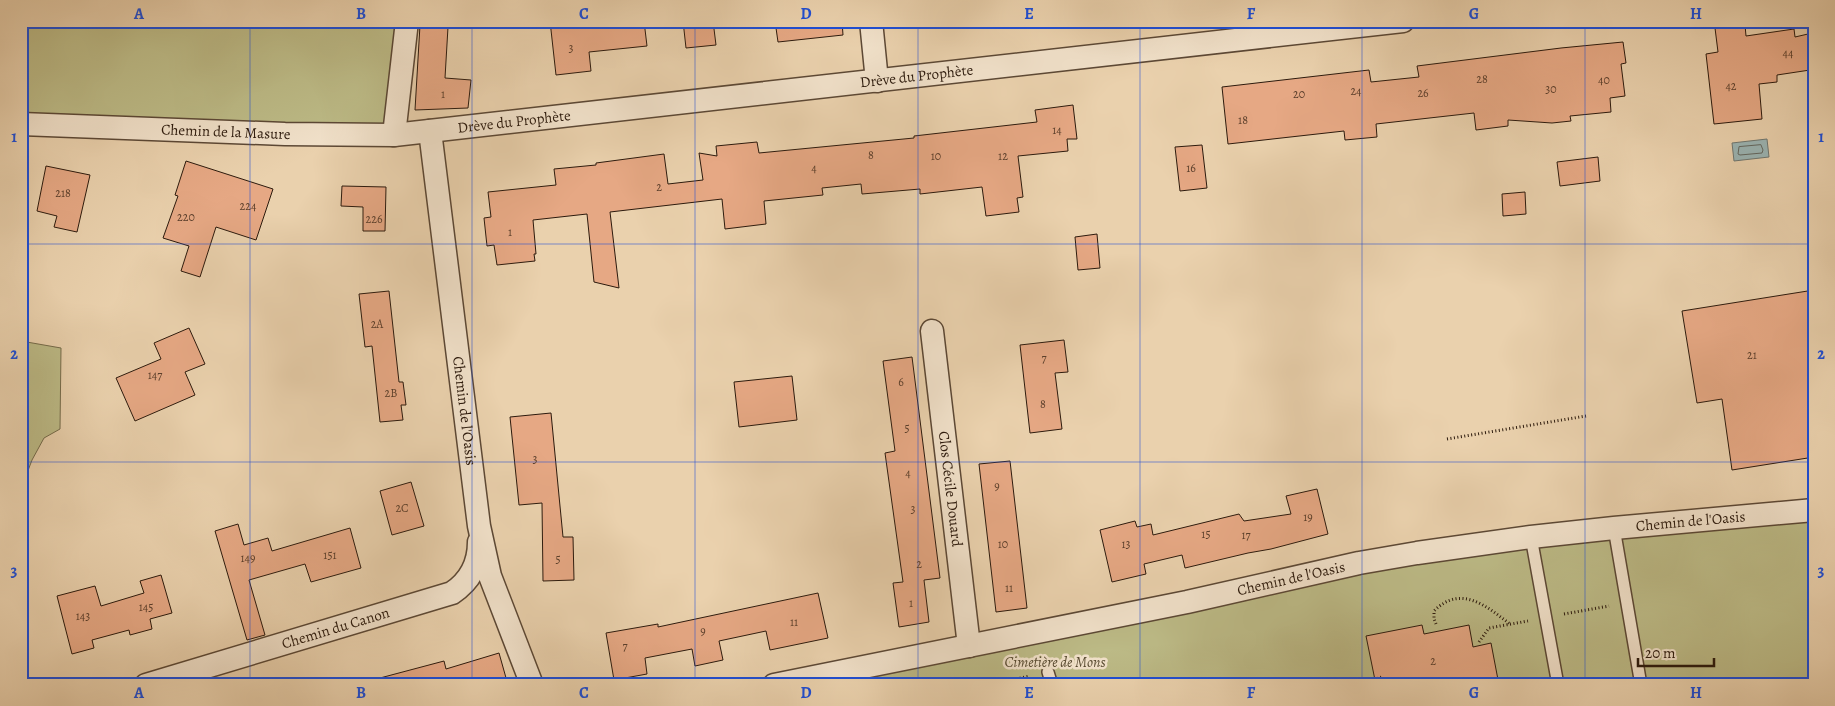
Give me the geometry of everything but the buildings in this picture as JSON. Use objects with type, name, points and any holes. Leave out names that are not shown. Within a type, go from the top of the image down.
[{"type":"street","points":[[394,135],[407,21]]},
{"type":"street","points":[[871,21],[877,81]]},
{"type":"street","name":"Drève du Prophète","points":[[430,131],[1403,21]]},
{"type":"street","name":"Chemin de la Masure","points":[[21,124],[285,134],[394,135],[430,131]]},
{"type":"street","name":"Chemin de l'Oasis","points":[[430,131],[479,526],[490,576],[532,685]]},
{"type":"street","name":"Clos Cécile Douard","points":[[932,331],[969,646]]},
{"type":"street","name":"Chemin de l'Oasis","points":[[774,685],[1187,602],[1359,563],[1531,537],[1814,510]]},
{"type":"street","name":"Chemin du Canon","points":[[146,685],[452,593],[463,586],[474,570],[479,550],[479,526]]},
{"type":"lane","points":[[1614,528],[1641,685]]},
{"type":"lane","points":[[1531,537],[1558,685]]},
{"type":"lane","points":[[1048,672],[1052,685]]},
{"type":"path","points":[[1447,439],[1586,416]]},
{"type":"path","points":[[1436,624],[1434,611],[1443,603],[1455,598],[1470,599],[1490,609],[1510,624]]},
{"type":"path","points":[[989,685],[1048,672]]},
{"type":"path","points":[[1357,685],[1382,678]]},
{"type":"green space","points":[[21,21],[407,21],[394,135],[21,124]]},
{"type":"green space","points":[[21,341],[61,348],[60,429],[44,438],[32,460],[21,489]]},
{"type":"green space","name":"Cimetière de Mons","points":[[1804,511],[1814,535],[1814,685],[1754,685],[1746,680],[1740,685],[824,685],[1293,579]]},
{"type":"water","points":[[1767,139],[1769,157],[1734,161],[1732,143]]}]
